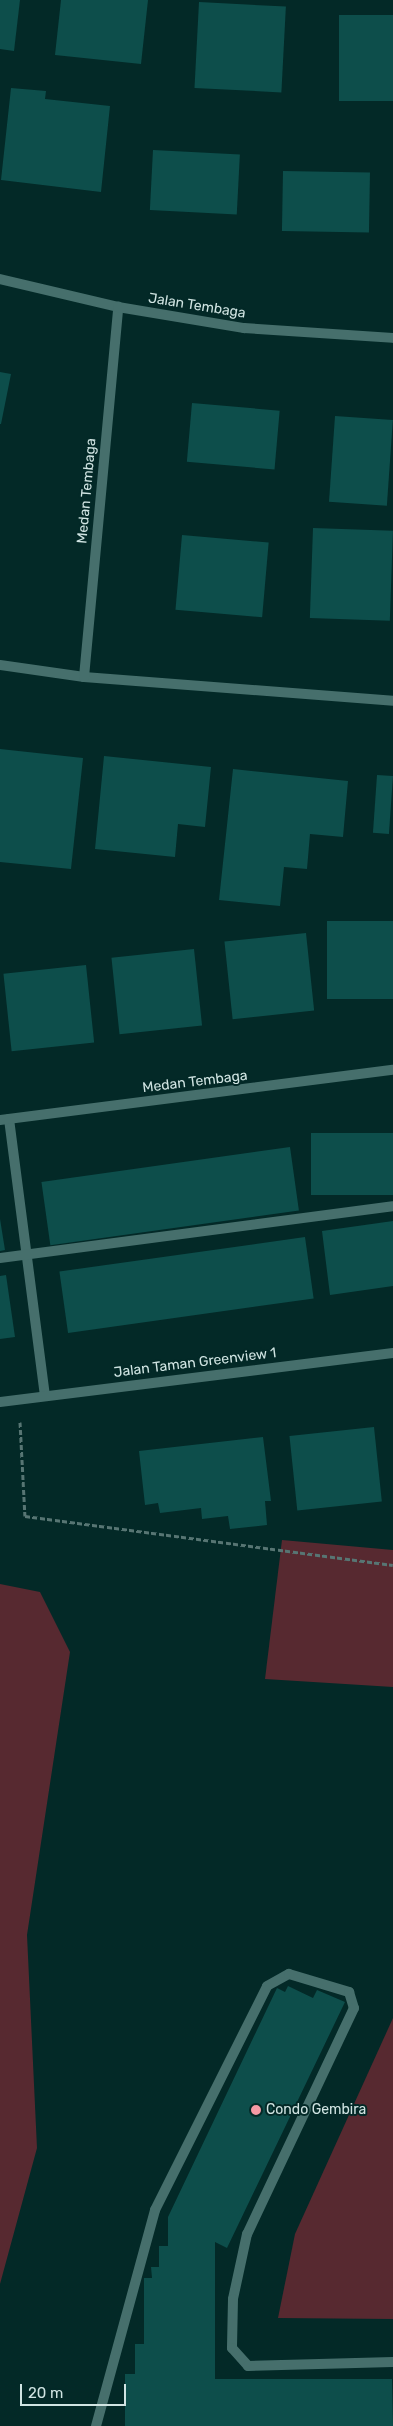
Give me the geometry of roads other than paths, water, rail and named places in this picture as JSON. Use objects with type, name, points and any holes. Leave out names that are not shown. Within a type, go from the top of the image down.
[{"type":"street","name":"Jalan Tembaga","points":[[0,279],[118,307],[244,328],[393,338]]},
{"type":"street","name":"Medan Tembaga","points":[[84,677],[118,307]]},
{"type":"street","points":[[0,665],[84,677],[393,701]]},
{"type":"street","name":"Medan Tembaga","points":[[4,1119],[393,1070]]},
{"type":"street","points":[[4,1119],[26,1254],[46,1396]]},
{"type":"street","points":[[0,1258],[393,1206]]},
{"type":"street","name":"Jalan Taman Greenview 1","points":[[0,1402],[393,1353]]},
{"type":"street","points":[[96,2426],[156,2210],[267,1986],[289,1974],[350,1992],[354,2008],[247,2234],[233,2299],[232,2348],[248,2366],[393,2362]]},
{"type":"place","name":"Condo Gembira","points":[[256,2110]]}]
